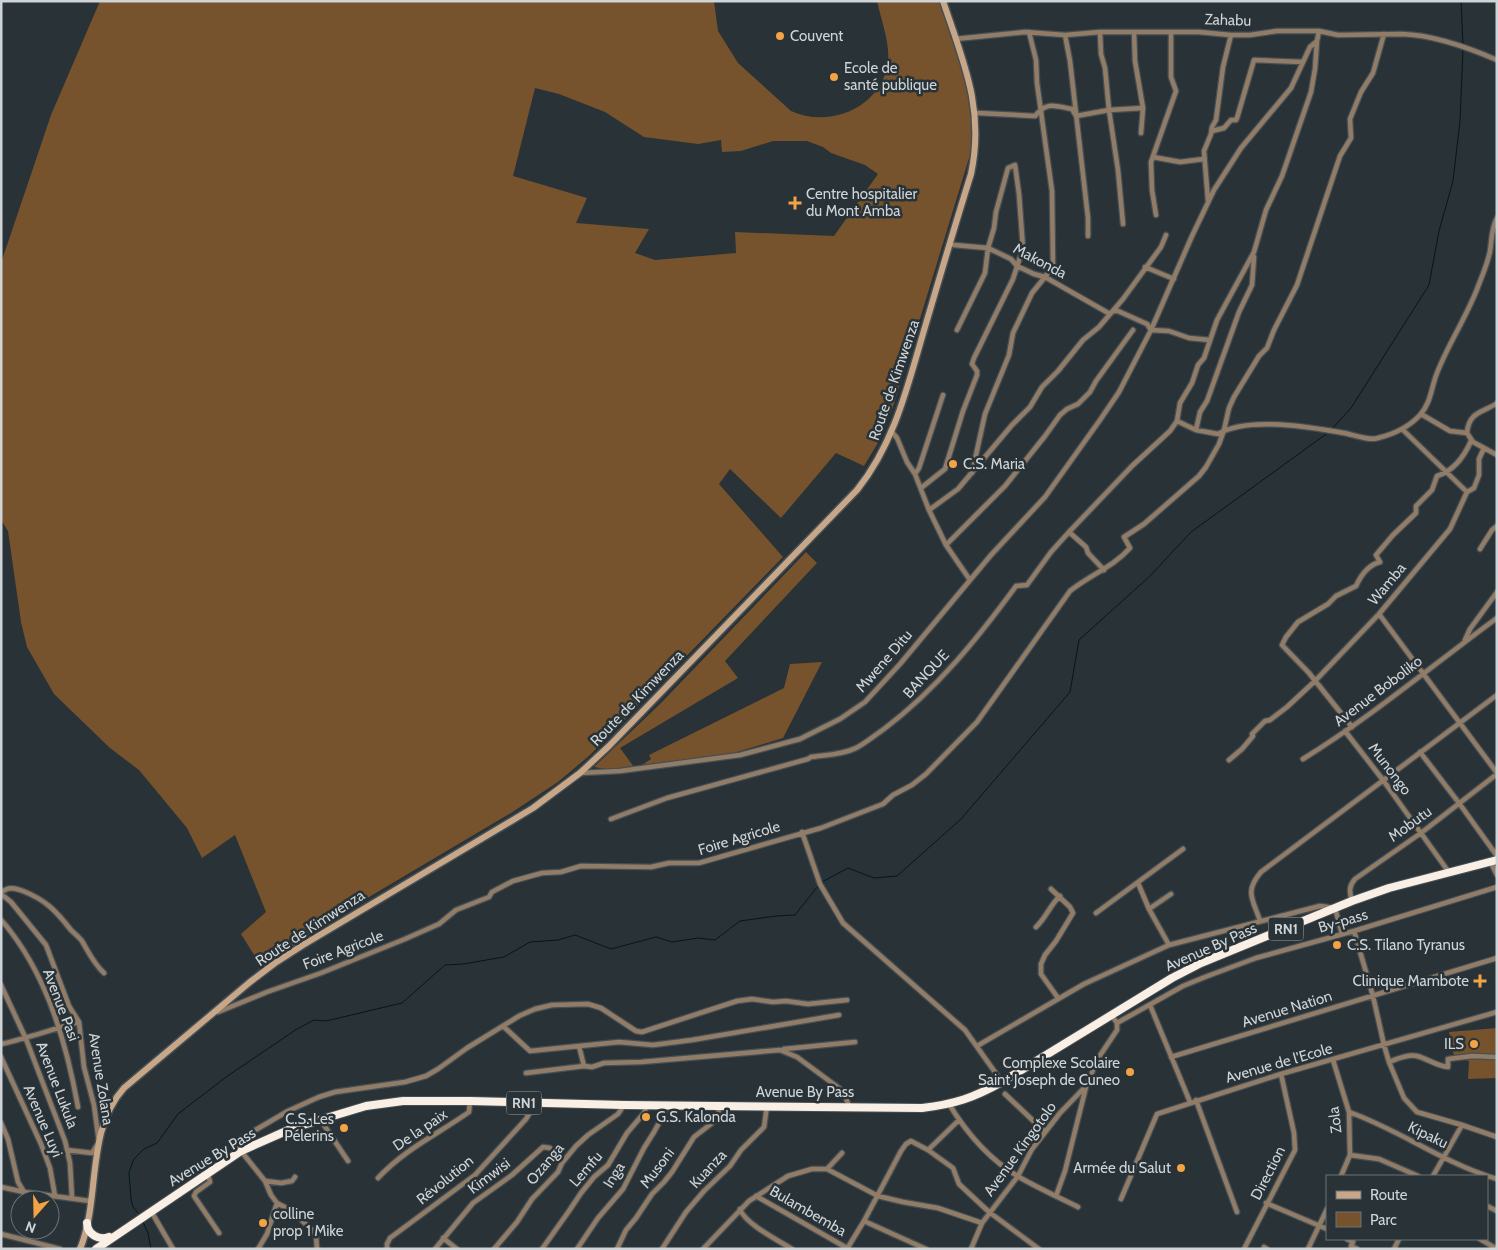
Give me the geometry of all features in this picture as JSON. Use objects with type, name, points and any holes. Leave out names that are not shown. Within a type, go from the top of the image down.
[{"type":"highway","name":"Avenue By Pass","points":[[96,1249],[241,1152],[293,1128],[366,1106],[389,1102],[470,1101],[624,1105],[922,1108],[970,1099],[1115,1019],[1172,978],[1201,963],[1352,901],[1389,888],[1495,859]]},
{"type":"highway","points":[[87,1223],[90,1232],[98,1237],[104,1239],[114,1236]]},
{"type":"street","name":"Route de Kimwenza","points":[[80,1249],[87,1223],[99,1142],[113,1101],[126,1085],[275,963],[302,944],[533,808],[580,773],[609,746],[857,490],[876,462],[892,432],[910,379],[972,170],[976,144],[974,104],[966,71],[943,1]]},
{"type":"street","name":"Zahabu","points":[[955,39],[1029,32],[1065,35],[1100,32],[1199,32],[1250,35],[1277,31],[1319,31],[1338,35],[1411,34],[1463,46],[1497,60]]},
{"type":"street","points":[[1319,31],[1311,92],[1282,176],[1266,210],[1249,264],[1217,320],[1204,358],[1198,365],[1192,383],[1180,402],[1177,421],[1196,430],[1218,434],[1224,430],[1244,425],[1261,424],[1318,429],[1377,439],[1402,429],[1421,414],[1428,405],[1434,380],[1446,352],[1471,305],[1490,252],[1491,232],[1496,221]]},
{"type":"street","points":[[972,473],[985,414],[1009,355],[1013,333],[1032,293],[1052,265],[1052,192],[1046,161],[1036,60],[1029,32]]},
{"type":"street","points":[[1100,32],[1123,224]]},
{"type":"street","points":[[1134,32],[1135,63],[1143,108],[1141,133]]},
{"type":"street","points":[[1156,215],[1151,162],[1176,91],[1171,77],[1172,32]]},
{"type":"street","points":[[1224,430],[1231,403],[1259,356],[1267,348],[1299,279],[1340,156],[1351,138],[1350,119],[1361,92],[1372,73],[1384,34]]},
{"type":"street","points":[[1065,35],[1070,61],[1088,218],[1088,236]]},
{"type":"street","points":[[1208,202],[1204,160],[1205,150],[1218,113],[1223,67],[1231,35]]},
{"type":"street","name":"Mwene Ditu","points":[[580,773],[628,770],[738,755],[800,739],[840,719],[865,702],[900,664],[991,555],[1045,496],[1119,392],[1151,330],[1214,190],[1241,148],[1291,88],[1310,47],[1317,41]]},
{"type":"street","points":[[1212,131],[1224,128],[1231,120],[1236,120],[1254,60],[1303,62]]},
{"type":"street","points":[[978,113],[1034,116],[1041,108],[1049,105],[1072,108],[1076,116]]},
{"type":"street","points":[[1076,116],[1109,110],[1143,108]]},
{"type":"street","points":[[1153,157],[1180,162],[1204,160]]},
{"type":"street","points":[[921,488],[945,469],[963,411],[977,375],[977,371],[972,364],[974,358],[1013,279],[1023,248],[1015,165],[1008,168],[1006,175],[988,248],[985,273],[957,330]]},
{"type":"street","points":[[929,510],[958,489],[1012,425],[1030,407],[1042,387],[1058,371],[1083,340],[1112,312],[1161,247],[1166,235]]},
{"type":"street","name":"Makonda","points":[[954,245],[988,248],[1011,259],[1017,266],[1045,277],[1112,312],[1118,311],[1147,324],[1151,330],[1169,331],[1189,338],[1210,340]]},
{"type":"street","points":[[1196,430],[1200,412],[1206,401],[1239,312],[1252,285],[1255,249]]},
{"type":"street","points":[[1490,252],[1497,255]]},
{"type":"street","points":[[1145,267],[1174,279]]},
{"type":"street","points":[[946,544],[1000,493],[1060,415],[1078,404],[1090,392],[1133,330]]},
{"type":"street","points":[[915,474],[919,468],[943,396]]},
{"type":"street","points":[[1497,403],[1476,413],[1469,424],[1467,433],[1471,441],[1497,455]]},
{"type":"street","points":[[1421,414],[1450,431],[1467,433]]},
{"type":"street","name":"BANQUE","points":[[611,819],[667,798],[811,757],[852,750],[869,740],[913,707],[988,624],[1016,586],[1027,585],[1051,552],[1069,532],[1132,466],[1170,432],[1177,421]]},
{"type":"street","points":[[1402,429],[1467,492]]},
{"type":"street","name":"Foire Agricole","points":[[213,1014],[421,932],[439,924],[456,910],[489,896],[492,892],[513,881],[542,873],[561,872],[570,868],[587,865],[652,867],[668,863],[696,864],[821,828],[883,804],[893,795],[908,788],[926,774],[977,722],[1070,591],[1087,578],[1104,570],[1122,557],[1130,548],[1124,537],[1144,524],[1203,472],[1224,430]]},
{"type":"street","points":[[892,432],[897,438],[907,462],[915,474],[929,510],[946,544],[970,580]]},
{"type":"street","points":[[1352,727],[1315,681],[1282,645],[1298,622],[1328,604],[1336,596],[1356,586],[1372,564],[1380,562],[1376,555],[1382,546],[1416,512],[1416,506],[1432,490],[1437,476],[1447,473],[1463,456],[1471,441]]},
{"type":"street","name":"Wamba","points":[[1230,760],[1242,749],[1255,730],[1265,721],[1276,716],[1315,681],[1379,614],[1450,529],[1467,492],[1474,488],[1479,475],[1479,460],[1484,448]]},
{"type":"street","points":[[1480,549],[1492,530],[1497,526]]},
{"type":"street","points":[[1069,532],[1086,547],[1088,554],[1104,570]]},
{"type":"street","name":"Avenue Boboliko","points":[[1465,640],[1470,629],[1497,592]]},
{"type":"street","points":[[1379,614],[1497,774]]},
{"type":"street","name":"Avenue Boboliko","points":[[1304,759],[1352,727],[1465,640],[1497,618]]},
{"type":"street","points":[[1260,921],[1250,892],[1261,872],[1497,695]]},
{"type":"street","name":"Munongo","points":[[1345,731],[1383,780],[1448,871]]},
{"type":"street","points":[[1420,752],[1459,803],[1495,859],[1497,875]]},
{"type":"street","name":"Mobutu","points":[[1352,901],[1349,891],[1355,879],[1421,833],[1497,774]]},
{"type":"street","points":[[802,832],[820,884],[843,923],[965,1030],[1002,1082]]},
{"type":"street","points":[[1096,913],[1183,849]]},
{"type":"street","points":[[1138,883],[1149,909],[1169,945]]},
{"type":"street","name":"By-pass","points":[[1115,1019],[1150,1005],[1183,986],[1256,958],[1354,931],[1497,887]]},
{"type":"street","points":[[1051,888],[1070,907],[1073,913],[1056,941],[1042,959],[1041,964],[1041,974],[1058,998]]},
{"type":"street","points":[[1,893],[6,889],[17,889],[34,895],[49,906],[60,915],[80,939],[93,962],[104,973]]},
{"type":"street","name":"Avenue Zolana","points":[[1,893],[46,945],[68,1006],[79,1022],[84,1068],[94,1105],[99,1142]]},
{"type":"street","points":[[1149,909],[1171,894]]},
{"type":"street","points":[[1036,928],[1048,913],[1052,903],[1060,896]]},
{"type":"street","points":[[977,1046],[1092,980],[1169,945],[1320,906],[1335,908],[1342,934]]},
{"type":"street","name":"Avenue Pasi","points":[[1,920],[19,942],[28,958],[58,1027],[78,1107]]},
{"type":"street","points":[[1354,931],[1384,1046],[1404,1098],[1417,1112],[1462,1125],[1497,1138]]},
{"type":"street","name":"Avenue Nation","points":[[1171,1057],[1497,958]]},
{"type":"street","name":"Avenue Lukula","points":[[1,985],[26,1039],[67,1150],[70,1164],[72,1198]]},
{"type":"street","points":[[317,1249],[316,1236],[292,1211],[277,1202],[271,1195],[265,1181],[241,1152],[239,1145],[240,1139],[288,1111],[334,1092],[377,1087],[421,1078],[527,1012],[552,1005],[588,1004],[601,1008],[636,1031],[642,1032],[737,1001],[786,1001],[808,1004],[847,1000]]},
{"type":"street","points":[[1150,1005],[1190,1102]]},
{"type":"street","name":"Avenue de l'Ecole","points":[[1121,1199],[1156,1115],[1196,1100],[1281,1074],[1384,1046],[1497,1012]]},
{"type":"street","points":[[503,1026],[530,1051],[619,1042],[653,1045],[839,1015]]},
{"type":"street","name":"Avenue Kingotolo","points":[[971,1249],[982,1223],[1018,1176],[1025,1160],[1045,1132],[1086,1085],[1097,1060],[1116,1032],[1115,1019]]},
{"type":"street","points":[[1,1044],[26,1039],[58,1027],[79,1022]]},
{"type":"street","points":[[526,1073],[584,1066],[592,1067],[604,1064],[855,1042]]},
{"type":"street","points":[[579,1046],[584,1066]]},
{"type":"street","points":[[780,1050],[797,1057],[843,1091],[849,1106]]},
{"type":"street","points":[[1389,1062],[1402,1057],[1416,1056],[1440,1066],[1448,1067],[1448,1059],[1472,1056],[1497,1057]]},
{"type":"street","name":"Avenue Luyi","points":[[1,1057],[41,1144],[50,1168],[54,1190]]},
{"type":"street","name":"Zola","points":[[1333,1060],[1349,1112],[1350,1155],[1341,1175]]},
{"type":"street","name":"Direction","points":[[1244,1249],[1250,1241],[1250,1237],[1266,1203],[1291,1158],[1296,1142],[1281,1074]]},
{"type":"street","points":[[1056,1196],[1065,1171],[1086,1085]]},
{"type":"street","points":[[1005,1094],[1045,1132]]},
{"type":"street","points":[[1196,1100],[1237,1212]]},
{"type":"street","name":"De la paix","points":[[378,1178],[391,1164],[411,1148],[443,1131],[450,1123],[469,1112],[470,1101]]},
{"type":"street","name":"Révolution","points":[[387,1249],[390,1238],[475,1175],[526,1119],[536,1103]]},
{"type":"street","points":[[949,1104],[959,1120],[995,1160],[1018,1176],[1078,1207]]},
{"type":"street","name":"Ozanga","points":[[494,1249],[517,1222],[532,1199],[558,1172],[562,1163],[585,1137],[618,1114],[624,1105]]},
{"type":"street","name":"Lemfu","points":[[542,1249],[581,1193],[594,1177],[608,1165],[627,1133],[644,1113],[646,1105]]},
{"type":"street","name":"Musoni","points":[[616,1249],[626,1230],[652,1194],[672,1172],[694,1137],[716,1120],[719,1106]]},
{"type":"street","name":"Kuanza","points":[[662,1249],[686,1212],[764,1127],[767,1106]]},
{"type":"street","name":"Inga","points":[[577,1249],[598,1218],[623,1190],[665,1112]]},
{"type":"street","name":"Kipaku","points":[[1349,1112],[1444,1157],[1487,1175]]},
{"type":"street","points":[[320,1119],[348,1161]]},
{"type":"street","points":[[928,1150],[959,1120]]},
{"type":"street","points":[[1,1123],[8,1139],[18,1182],[23,1190]]},
{"type":"street","points":[[1434,1175],[1462,1125]]},
{"type":"street","points":[[67,1150],[92,1153],[99,1142]]},
{"type":"street","points":[[847,1248],[864,1221],[904,1147],[909,1142],[928,1150],[953,1168],[959,1184],[989,1212],[1039,1249]]},
{"type":"street","name":"Kimwisi","points":[[435,1249],[473,1203],[512,1175],[543,1147],[550,1148],[562,1163]]},
{"type":"street","points":[[827,1169],[842,1153]]},
{"type":"street","points":[[1350,1155],[1379,1159],[1416,1175]]},
{"type":"street","points":[[703,1249],[740,1209],[756,1196],[788,1176],[807,1170],[827,1169],[878,1196],[938,1208],[982,1223]]},
{"type":"street","points":[[208,1175],[210,1182],[196,1192],[194,1196],[219,1233]]},
{"type":"street","points":[[265,1181],[281,1183],[292,1181],[295,1177]]},
{"type":"street","points":[[1,1187],[15,1190]]},
{"type":"street","name":"Bulambemba","points":[[756,1196],[847,1248]]},
{"type":"street","points":[[60,1197],[90,1201]]},
{"type":"street","points":[[258,1249],[267,1234],[277,1202]]},
{"type":"street","points":[[1266,1203],[1326,1229]]},
{"type":"street","points":[[740,1209],[742,1214],[758,1227],[792,1249]]},
{"type":"street","points":[[1308,1249],[1326,1211]]},
{"type":"street","points":[[151,1212],[173,1249]]},
{"type":"street","points":[[864,1221],[926,1249]]},
{"type":"street","points":[[1,1234],[60,1249]]},
{"type":"street","points":[[443,1238],[457,1249]]},
{"type":"street","points":[[1349,1240],[1353,1242],[1351,1246],[1357,1249]]},
{"type":"street","points":[[1482,1240],[1497,1249]]},
{"type":"green space","points":[[100,1],[714,1],[718,31],[738,63],[791,111],[806,116],[822,117],[852,110],[865,102],[876,91],[884,78],[888,62],[888,47],[877,1],[940,1],[964,73],[970,104],[973,145],[894,404],[879,441],[864,466],[836,453],[781,518],[730,469],[719,484],[783,557],[590,755],[558,782],[511,813],[369,897],[261,966],[241,934],[266,912],[235,835],[202,858],[187,828],[139,770],[110,748],[54,694],[27,647],[21,622],[8,531],[1,520],[1,263],[51,115]],"holes":[[[535,88],[559,94],[605,112],[644,137],[698,144],[721,140],[722,152],[741,151],[773,141],[807,141],[823,147],[831,153],[865,165],[878,174],[834,236],[735,232],[736,253],[655,260],[635,253],[649,229],[576,223],[587,198],[513,176]]]},
{"type":"green space","points":[[806,552],[817,563],[725,661],[738,678],[620,748],[634,767],[639,767],[651,759],[649,755],[784,688],[790,664],[822,662],[783,738],[734,753],[617,771],[594,767],[660,704]]},
{"type":"green space","name":"ILS","points":[[1497,1028],[1497,1078],[1468,1079],[1469,1061],[1454,1056],[1449,1032]]},
{"type":"waterway","points":[[1461,1],[1463,45]]},
{"type":"waterway","points":[[1332,429],[1351,408],[1429,285],[1439,231],[1453,181],[1460,121],[1463,49]]},
{"type":"waterway","points":[[822,882],[848,868],[874,878],[897,876],[961,819],[1070,692],[1079,640],[1150,576],[1191,532],[1329,432]]},
{"type":"waterway","points":[[138,1213],[133,1207],[131,1199],[129,1172],[134,1159],[144,1149],[157,1143],[178,1114],[226,1077],[297,1029],[314,1020],[326,1021],[402,1003],[445,965],[504,957],[530,942],[558,940],[575,935],[611,949],[656,937],[672,942],[698,938],[715,940],[740,921],[795,915],[818,886]]},
{"type":"waterway","points":[[143,1222],[148,1233],[151,1249]]},
{"type":"place","name":"Couvent","points":[[780,36]]},
{"type":"place","name":"Ecole de santé publique","points":[[834,77]]},
{"type":"place","name":"Centre hospitalier du Mont Amba","points":[[795,203]]},
{"type":"place","name":"C.S. Maria","points":[[953,464]]},
{"type":"place","name":"C.S. Tilano Tyranus","points":[[1337,945]]},
{"type":"place","name":"Clinique Mambote","points":[[1480,981]]},
{"type":"place","name":"ILS","points":[[1474,1044]]},
{"type":"place","name":"Complexe Scolaire Saint Joseph de Cuneo","points":[[1130,1072]]},
{"type":"place","name":"G.S. Kalonda","points":[[646,1117]]},
{"type":"place","name":"C.S. Les Pélerins","points":[[344,1128]]},
{"type":"place","name":"Armée du Salut","points":[[1181,1168]]},
{"type":"place","name":"colline prop 1 Mike","points":[[263,1223]]}]
